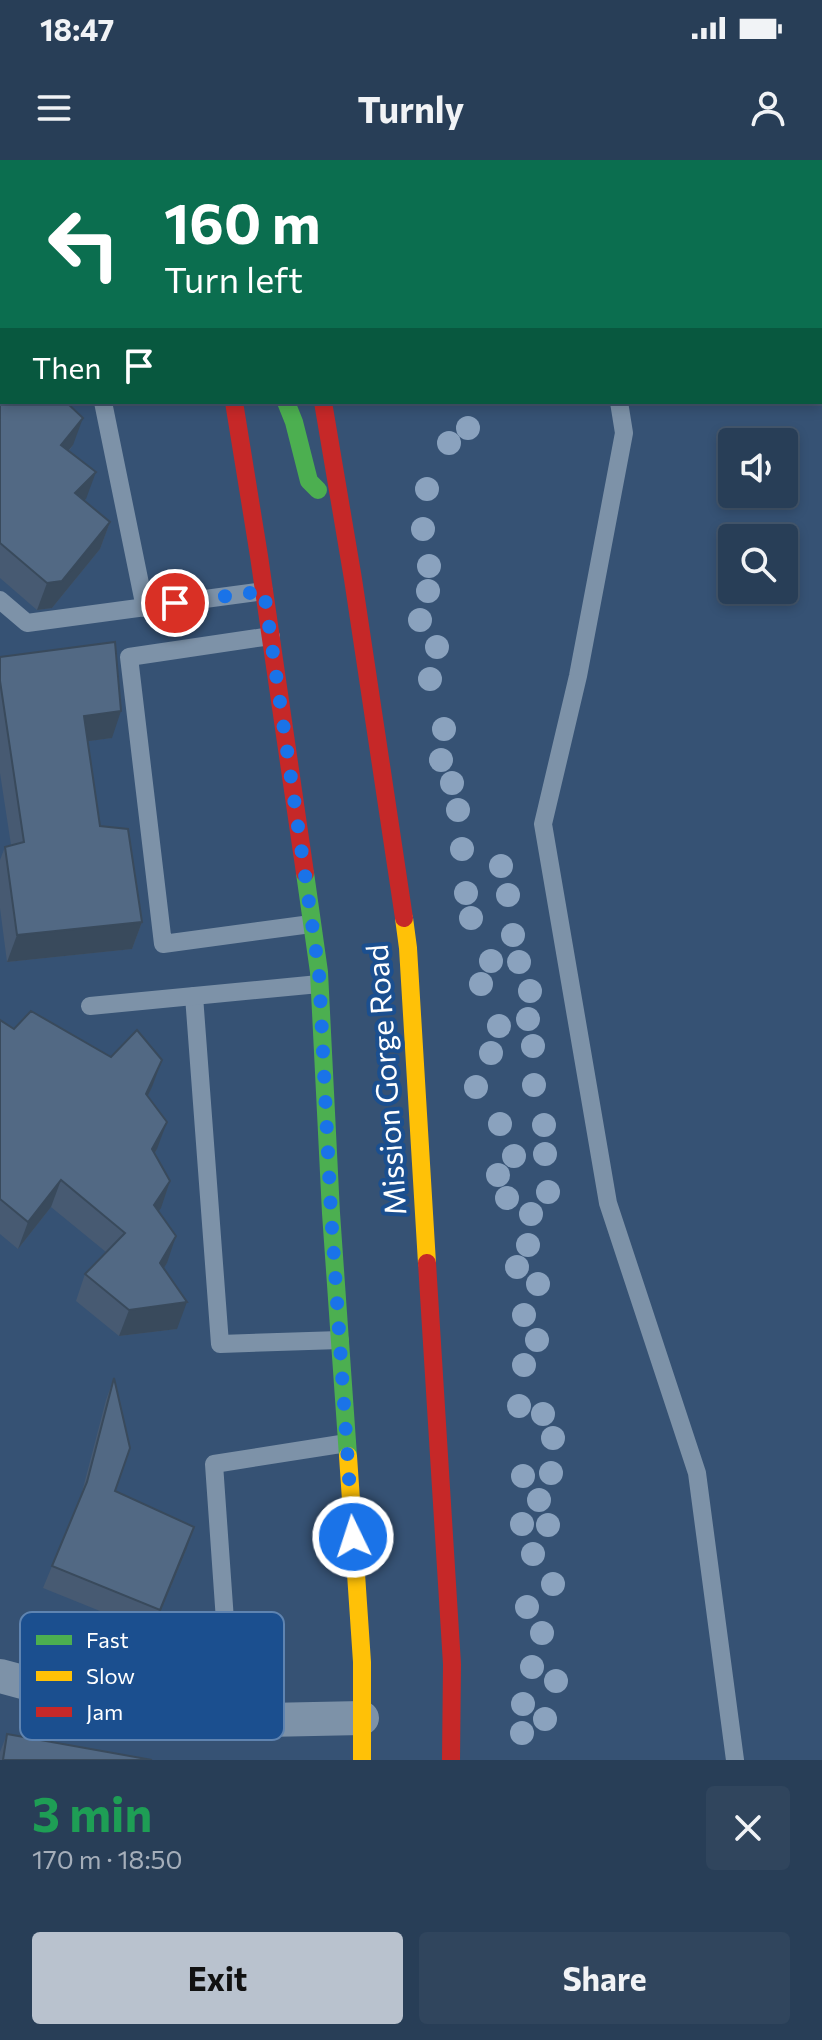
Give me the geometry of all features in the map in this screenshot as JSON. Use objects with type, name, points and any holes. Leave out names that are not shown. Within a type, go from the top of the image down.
[{"type":"main road","name":"Mission Gorge Road","points":[[234,404],[271,636],[319,984],[362,1662],[362,1760]]},
{"type":"main road","points":[[287,404],[309,481],[325,498],[341,503]]},
{"type":"main road","name":"Mission Gorge Road","points":[[323,404],[408,948],[452,1664],[451,1760]]},
{"type":"street","points":[[0,1676],[20,1681]]},
{"type":"street","points":[[284,1719],[362,1718]]},
{"type":"lane","points":[[103,404],[145,608]]},
{"type":"lane","points":[[619,404],[624,433],[578,676],[543,824],[608,1203],[697,1473],[735,1760]]},
{"type":"lane","points":[[0,600],[27,623],[264,591]]},
{"type":"lane","points":[[271,636],[129,657],[163,944],[311,924]]},
{"type":"lane","points":[[90,1006],[319,984]]},
{"type":"lane","points":[[194,996],[220,1344],[340,1340]]},
{"type":"lane","points":[[224,1612],[214,1464],[347,1443]]},
{"type":"building","points":[[0,404],[68,404],[83,418],[61,445],[96,472],[75,493],[110,522],[62,581],[47,583],[0,543]]},
{"type":"building","points":[[115,642],[121,711],[84,716],[100,826],[128,829],[142,922],[17,935],[5,847],[24,842],[0,681],[0,657]]},
{"type":"building","points":[[31,1011],[111,1057],[137,1030],[162,1060],[146,1094],[167,1122],[152,1149],[170,1181],[154,1205],[176,1236],[160,1263],[187,1302],[129,1310],[85,1274],[125,1233],[61,1180],[28,1222],[0,1199],[0,1020],[14,1029]]},
{"type":"building","points":[[114,1378],[130,1448],[115,1491],[194,1527],[160,1610],[52,1566],[87,1482]]},
{"type":"building","points":[[7,1734],[20,1736],[20,1740],[40,1740],[152,1760],[3,1760]]},
{"type":"traffic: fast","points":[[287,404],[309,481],[318,490]]},
{"type":"traffic: fast","points":[[305,873],[319,972],[331,1213],[348,1456]]},
{"type":"traffic: slow","points":[[404,918],[427,1263]]},
{"type":"traffic: slow","points":[[348,1456],[362,1662],[362,1760]]},
{"type":"traffic: jam","points":[[234,404],[305,873]]},
{"type":"traffic: jam","points":[[323,404],[404,918]]},
{"type":"traffic: jam","points":[[427,1263],[452,1664],[451,1760]]},
{"type":"route","points":[[175,603],[264,591],[319,972],[331,1213],[353,1537]]}]
